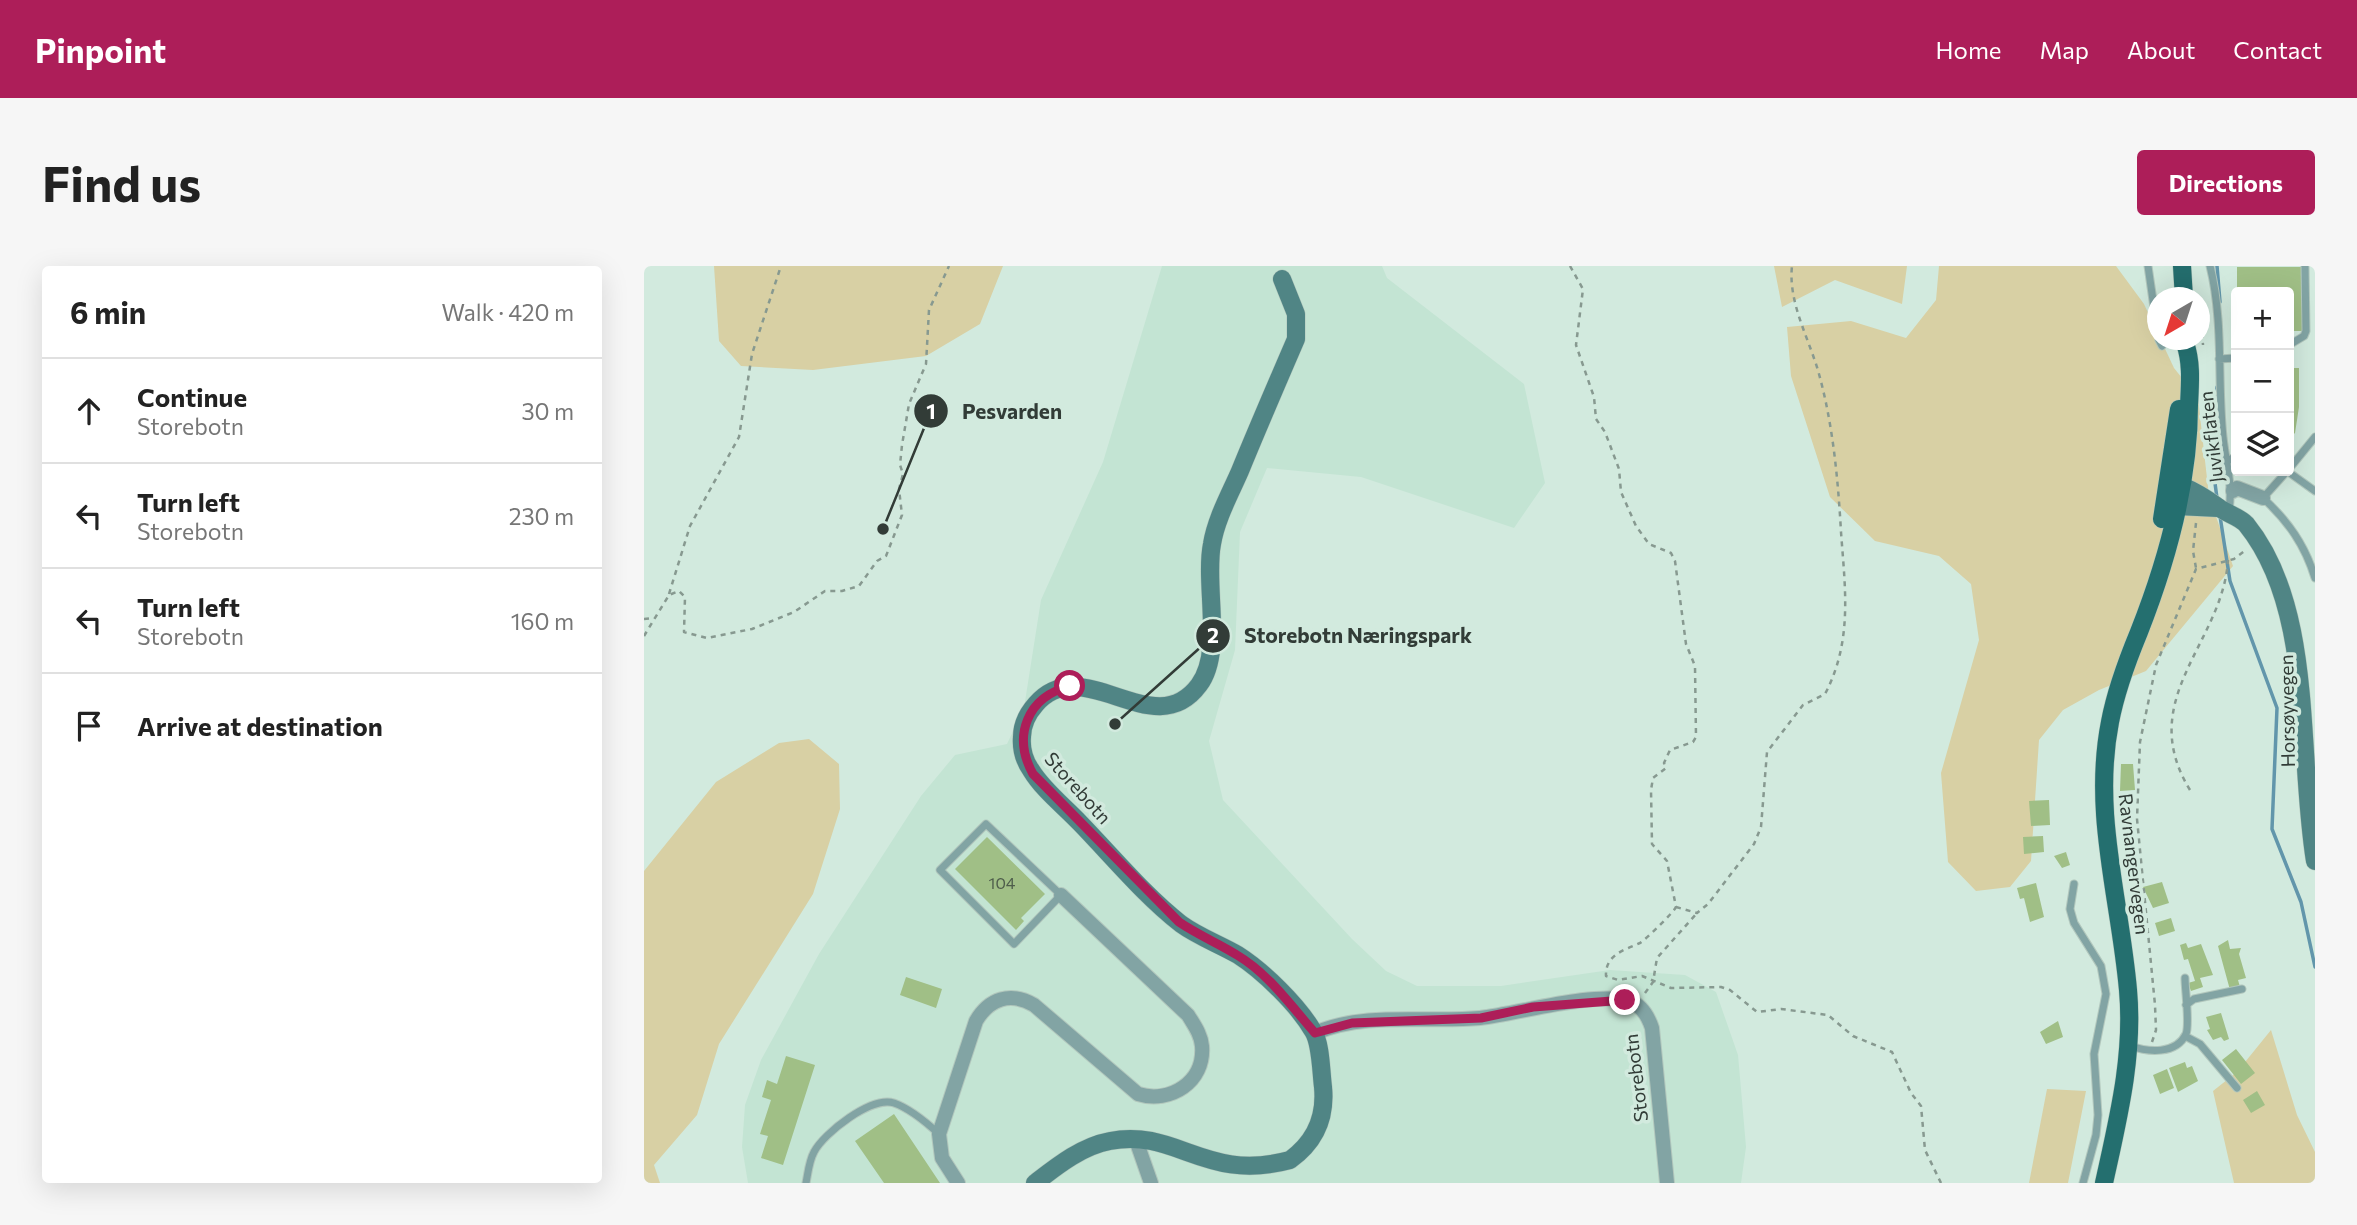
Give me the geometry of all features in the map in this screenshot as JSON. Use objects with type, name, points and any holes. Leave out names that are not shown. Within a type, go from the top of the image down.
[{"type":"main road","points":[[2182,266],[2183,287]]},
{"type":"main road","name":"Ravnangervegen","points":[[2104,1183],[2125,1085],[2129,1045],[2129,991],[2107,850],[2102,790],[2110,719],[2175,495],[2184,350]]},
{"type":"street","name":"Storebotn","points":[[1282,279],[1296,314],[1296,339],[1214,534],[1208,579],[1210,657],[1200,684],[1183,699],[1159,707],[1147,707],[1084,686],[1060,689],[1034,707],[1026,719],[1022,740],[1024,758],[1033,774],[1179,922],[1203,939],[1237,955],[1267,978],[1315,1033],[1352,1023],[1481,1018],[1572,1003],[1625,1000],[1637,1005],[1649,1017],[1653,1035],[1667,1183]]},
{"type":"street","points":[[2233,491],[2237,488],[2263,498]]},
{"type":"street","points":[[2175,495],[2223,510]]},
{"type":"street","name":"Horsøyvegen","points":[[2223,510],[2248,526],[2274,559],[2289,586],[2305,634],[2310,679],[2310,798],[2315,861]]},
{"type":"street","points":[[958,1183],[942,1158],[939,1134],[976,1021],[987,1006],[1002,999],[1017,997],[1034,1005],[1138,1094],[1153,1098],[1172,1094],[1189,1083],[1198,1069],[1201,1041],[1188,1015],[1061,895]]},
{"type":"street","points":[[1035,1183],[1076,1155],[1097,1144],[1114,1140],[1137,1143],[1175,1157],[1198,1172],[1217,1179],[1240,1180],[1268,1174],[1312,1140],[1321,1125],[1325,1102],[1315,1033]]},
{"type":"street","points":[[1137,1143],[1151,1183]]},
{"type":"lane","points":[[2147,266],[2150,287]]},
{"type":"lane","name":"Juvikflaten","points":[[2210,266],[2220,310],[2219,359],[2226,462],[2233,491],[2223,510]]},
{"type":"lane","points":[[2294,342],[2304,336],[2306,331],[2305,266]]},
{"type":"lane","points":[[2219,359],[2231,358]]},
{"type":"lane","points":[[2294,463],[2315,437]]},
{"type":"lane","points":[[2226,462],[2231,459]]},
{"type":"lane","points":[[2294,475],[2315,491]]},
{"type":"lane","points":[[2283,476],[2263,498],[2293,530],[2309,558],[2315,578]]},
{"type":"lane","points":[[986,824],[1061,895],[1014,944],[940,870],[986,824]]},
{"type":"lane","points":[[2074,884],[2070,909],[2074,923],[2101,966],[2106,994],[2094,1055],[2098,1105],[2096,1135],[2083,1183]]},
{"type":"lane","points":[[2185,978],[2185,1036]]},
{"type":"lane","points":[[2186,1005],[2194,999],[2242,989]]},
{"type":"lane","points":[[2129,1045],[2148,1050],[2169,1048],[2185,1036]]},
{"type":"lane","points":[[2185,1036],[2200,1044],[2237,1088]]},
{"type":"lane","points":[[806,1183],[813,1154],[819,1143],[857,1112],[875,1104],[893,1103],[922,1119],[939,1134]]},
{"type":"path","points":[[644,636],[669,595],[690,526],[739,437],[752,354],[781,266]]},
{"type":"path","points":[[669,595],[679,591],[685,597],[684,632],[695,637],[716,637],[752,629],[794,612],[825,591],[842,591],[864,582],[877,561],[886,556],[902,515],[899,489],[903,474],[900,461],[909,404],[926,364],[929,310],[948,266]]},
{"type":"path","points":[[1570,266],[1583,289],[1576,345],[1594,397],[1596,419],[1605,432],[1619,469],[1621,492],[1636,526],[1649,544],[1671,553],[1675,561],[1686,644],[1695,666],[1696,737],[1693,742],[1670,750],[1664,763],[1666,768],[1653,778],[1651,790],[1652,844],[1667,862],[1676,907]]},
{"type":"path","points":[[1637,1005],[1653,982],[1657,958],[1697,913],[1708,905],[1754,844],[1761,827],[1767,752],[1803,705],[1825,694],[1840,650],[1847,608],[1836,458],[1820,377],[1794,302],[1792,266]]},
{"type":"path","points":[[2148,1050],[2156,1030],[2137,819],[2140,742],[2156,665],[2196,569],[2193,551],[2196,516]]},
{"type":"path","points":[[2190,790],[2176,762],[2172,742],[2178,689],[2219,597],[2228,560],[2196,569]]},
{"type":"path","points":[[644,619],[654,618]]},
{"type":"path","points":[[1676,907],[1697,913]]},
{"type":"path","points":[[1676,907],[1645,939],[1613,956],[1605,970],[1605,976],[1610,979],[1642,976],[1671,988],[1721,987],[1730,990],[1757,1012],[1781,1009],[1828,1015],[1853,1036],[1892,1052],[1911,1093],[1921,1106],[1925,1150],[1941,1183]]},
{"type":"shaded area","points":[[714,266],[1003,266],[980,324],[926,356],[813,370],[741,366],[719,341]]},
{"type":"shaded area","points":[[1162,266],[1382,266],[1387,278],[1524,384],[1545,483],[1514,528],[1361,477],[1267,468],[1240,532],[1235,650],[1209,741],[1223,800],[1352,939],[1386,971],[1417,986],[1501,986],[1610,970],[1685,975],[1716,992],[1738,1055],[1746,1147],[1741,1183],[748,1183],[742,1147],[745,1105],[761,1060],[819,954],[921,796],[955,755],[1007,744],[1024,708],[1041,600],[1103,462]]},
{"type":"shaded area","points":[[1774,266],[1907,266],[1902,304],[1835,280],[1782,307]]},
{"type":"shaded area","points":[[1939,266],[2116,266],[2147,310],[2147,350],[2166,350],[2174,368],[2198,398],[2209,496],[2233,566],[2146,671],[2099,690],[2063,710],[2039,740],[2031,861],[2010,887],[1976,891],[1948,862],[1941,773],[1979,640],[1971,584],[1939,556],[1875,541],[1830,497],[1791,376],[1787,327],[1851,321],[1906,338],[1936,300]]},
{"type":"shaded area","points":[[809,739],[839,764],[840,809],[813,894],[719,1044],[697,1115],[654,1165],[660,1183],[644,1183],[644,871],[716,782],[779,743]]},
{"type":"shaded area","points":[[2271,1030],[2297,1115],[2315,1152],[2315,1183],[2234,1183],[2213,1091],[2237,1072]]},
{"type":"shaded area","points":[[2047,1089],[2086,1091],[2068,1183],[2029,1183]]},
{"type":"building","points":[[2237,267],[2305,267],[2306,331],[2294,331],[2294,287],[2237,287]]},
{"type":"building","points":[[2294,368],[2299,368],[2299,407],[2295,433]]},
{"type":"building","points":[[2121,764],[2133,764],[2135,790],[2120,791]]},
{"type":"building","points":[[2049,800],[2050,825],[2031,826],[2029,801]]},
{"type":"building","points":[[2043,836],[2044,852],[2024,854],[2023,837]]},
{"type":"building","points":[[987,837],[1045,894],[1021,918],[1024,921],[1016,930],[955,869]]},
{"type":"building","points":[[2066,852],[2070,865],[2062,868],[2054,856]]},
{"type":"building","points":[[2162,882],[2169,903],[2153,908],[2143,887]]},
{"type":"building","points":[[2036,883],[2044,917],[2030,922],[2024,898],[2020,899],[2017,888]]},
{"type":"building","points":[[2171,918],[2175,931],[2159,936],[2155,923]]},
{"type":"building","points":[[2228,940],[2230,949],[2241,948],[2239,954],[2246,978],[2238,980],[2240,987],[2230,990],[2218,946]]},
{"type":"building","points":[[2186,943],[2188,948],[2201,944],[2213,975],[2200,978],[2203,987],[2191,991],[2188,983],[2195,981],[2180,945]]},
{"type":"building","points":[[906,977],[942,989],[936,1008],[900,995]]},
{"type":"building","points":[[2221,1013],[2229,1039],[2224,1041],[2221,1037],[2213,1040],[2207,1030],[2210,1029],[2206,1017]]},
{"type":"building","points":[[2058,1021],[2063,1037],[2046,1044],[2040,1032]]},
{"type":"building","points":[[2236,1049],[2255,1073],[2241,1084],[2222,1060]]},
{"type":"building","points":[[786,1056],[815,1065],[783,1165],[761,1158],[768,1136],[760,1134],[771,1100],[762,1097],[767,1080],[777,1084]]},
{"type":"building","points":[[2185,1062],[2187,1068],[2192,1066],[2198,1081],[2178,1092],[2169,1068]]},
{"type":"building","points":[[2167,1069],[2174,1088],[2160,1094],[2153,1075]]},
{"type":"building","points":[[2257,1091],[2265,1105],[2251,1113],[2243,1100]]},
{"type":"building","points":[[894,1114],[940,1183],[884,1183],[855,1141]]},
{"type":"waterway","points":[[2217,266],[2220,302]]},
{"type":"waterway","points":[[2217,387],[2214,476],[2217,498]]},
{"type":"waterway","points":[[2220,516],[2230,581],[2277,708],[2272,829],[2301,902],[2315,967]]},
{"type":"place","name":"Pesvarden","points":[[883,529]]},
{"type":"place","name":"Storebotn Næringspark","points":[[1115,724]]},
{"type":"route","points":[[1070,686],[1051,692],[1041,699],[1026,719],[1023,752],[1033,774],[1179,922],[1203,939],[1237,955],[1267,978],[1315,1033],[1337,1024],[1422,1018],[1481,1018],[1533,1007],[1625,1000]]}]
